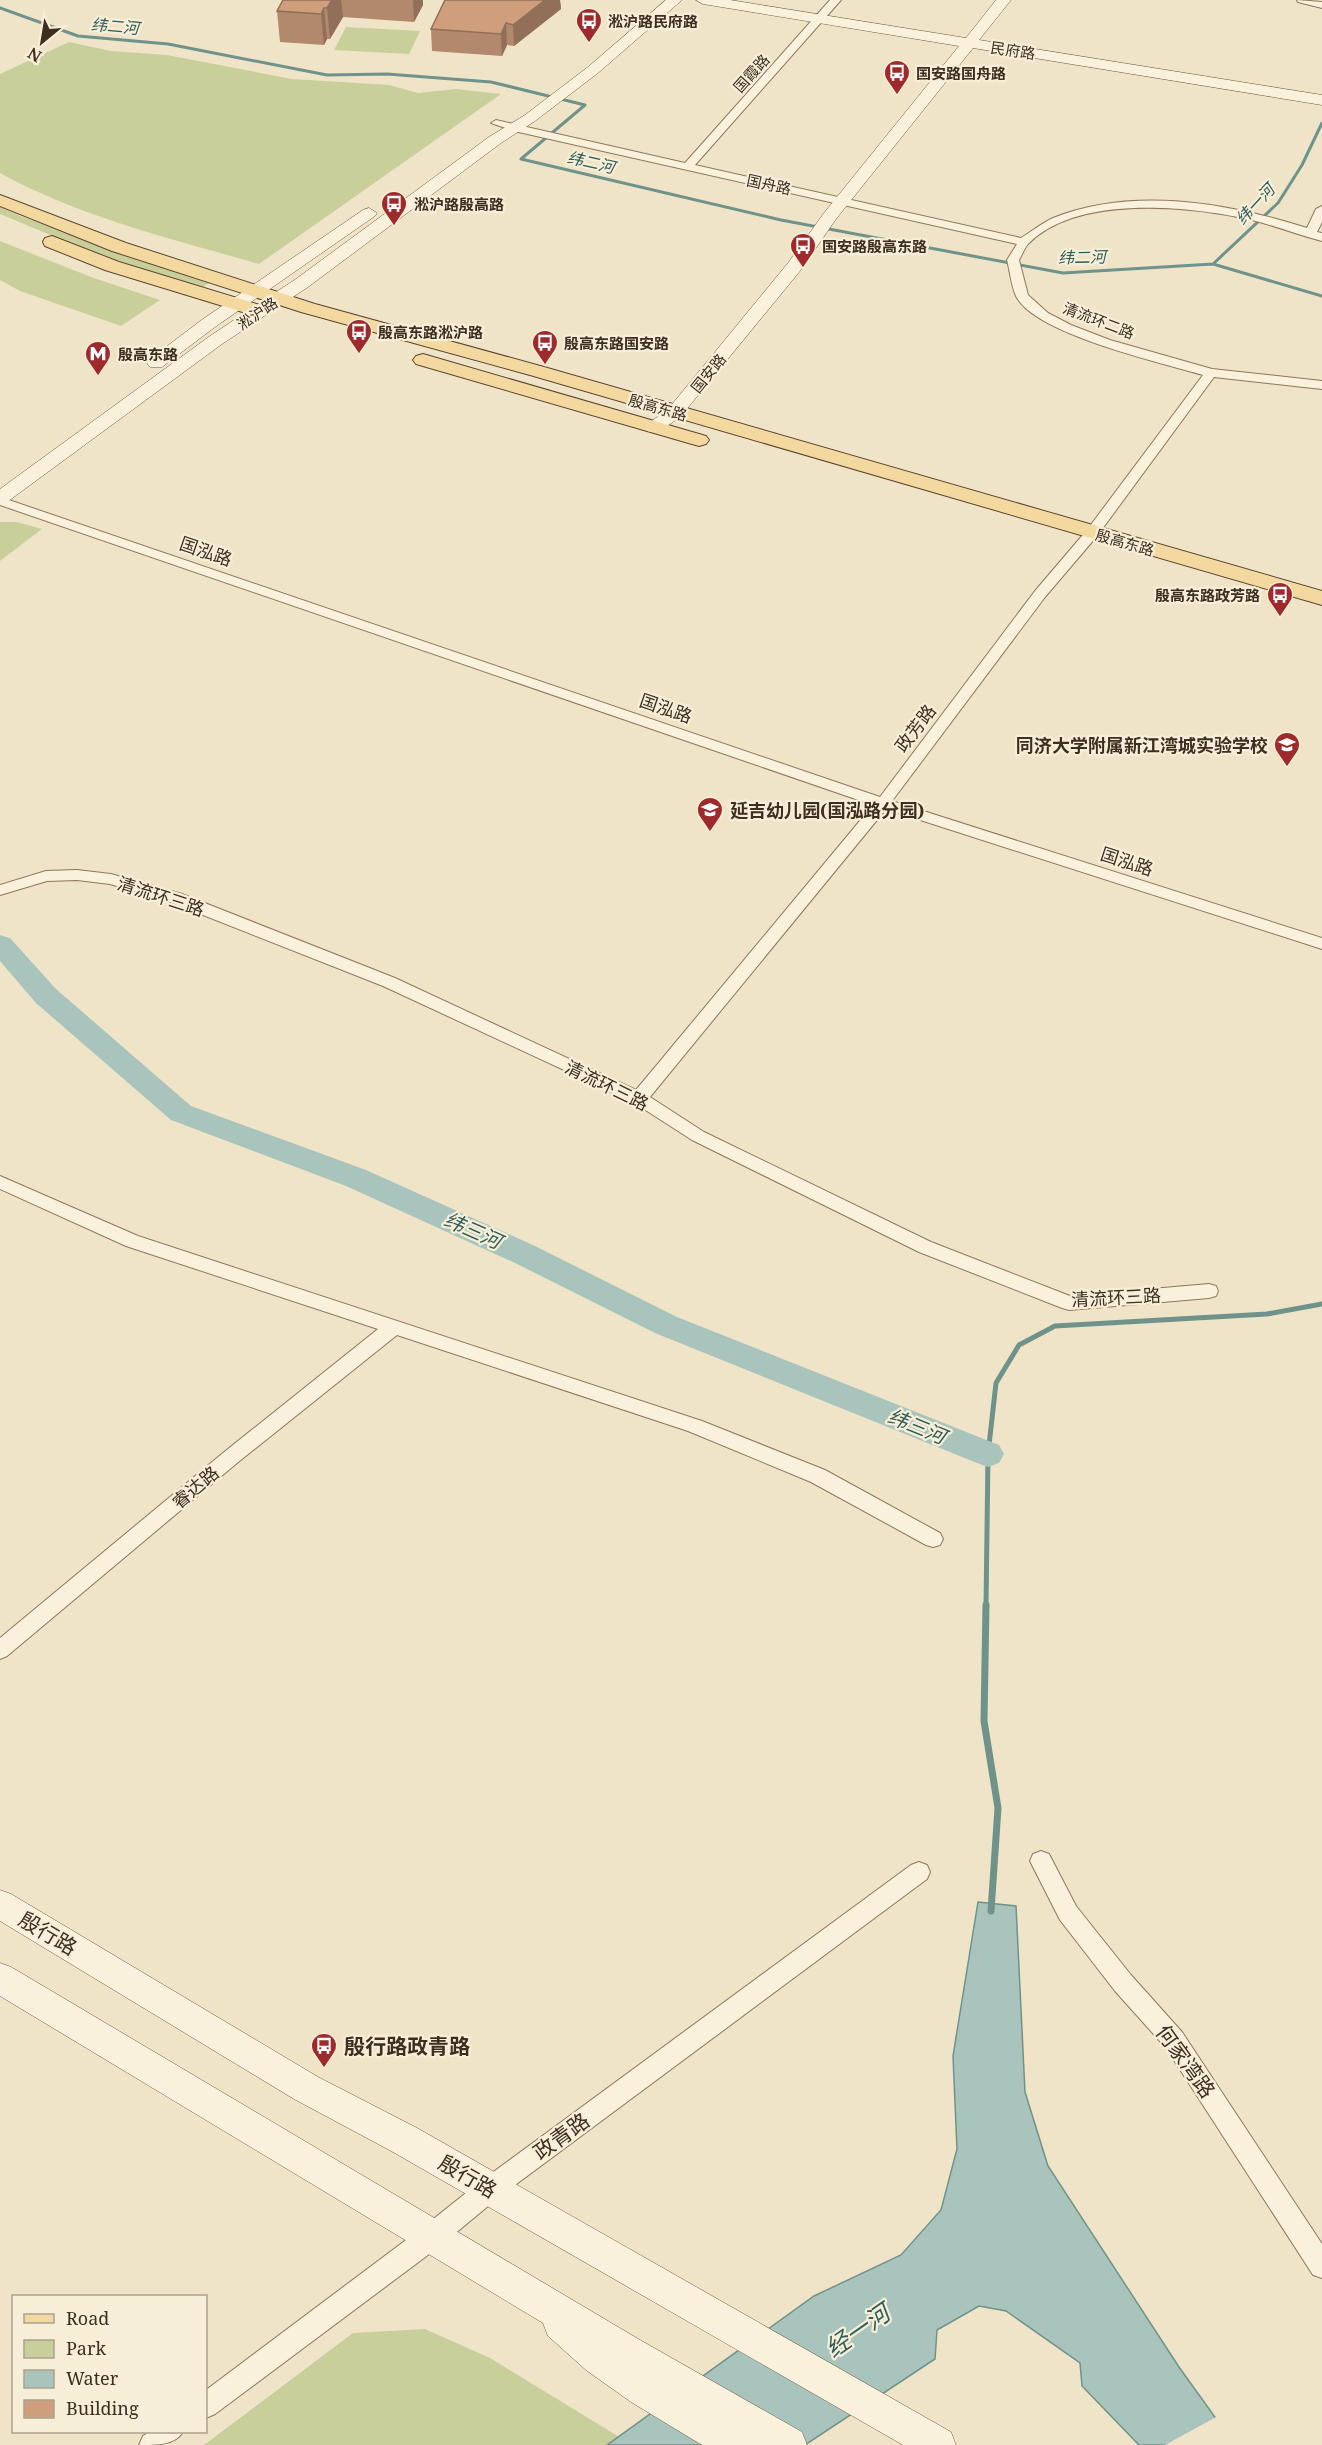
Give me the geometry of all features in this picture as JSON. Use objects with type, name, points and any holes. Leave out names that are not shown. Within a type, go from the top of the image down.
[{"type":"main road","name":"淞沪路","points":[[279,298],[302,284],[566,91],[675,0]]},
{"type":"main road","name":"民府路","points":[[703,0],[1319,100]]},
{"type":"main road","name":"国安路","points":[[663,416],[794,267],[806,237],[823,215],[844,200],[962,42],[987,0]]},
{"type":"main road","name":"国安路","points":[[823,215],[828,197],[962,42],[1004,0]]},
{"type":"main road","name":"淞沪路","points":[[0,499],[258,301],[529,99]]},
{"type":"main road","name":"殷高东路","points":[[0,200],[258,301],[301,321],[400,353],[663,416],[722,446]]},
{"type":"main road","name":"殷高东路","points":[[35,236],[112,266],[237,304],[279,298],[663,416],[1086,540],[1322,618]]},
{"type":"main road","name":"淞沪路","points":[[0,480],[237,304]]},
{"type":"main road","name":"殷高东路","points":[[825,475],[1322,598]]},
{"type":"main road","name":"殷行路","points":[[0,1904],[306,2088],[405,2140],[703,2308],[938,2445]]},
{"type":"main road","points":[[0,1978],[541,2301],[581,2345],[620,2360],[789,2445]]},
{"type":"main road","points":[[620,2360],[736,2445]]},
{"type":"street","name":"国霞路","points":[[688,166],[836,0]]},
{"type":"street","points":[[1302,0],[1322,5]]},
{"type":"street","points":[[496,123],[514,128]]},
{"type":"street","name":"国舟路","points":[[514,128],[844,200],[1023,242]]},
{"type":"street","name":"清流环二路","points":[[1316,235],[1192,205],[1131,203],[1077,214],[1043,227],[1023,242],[1013,260],[1022,296],[1044,316],[1067,328],[1106,343],[1211,373],[1322,385]]},
{"type":"street","points":[[1316,235],[1322,209]]},
{"type":"street","name":"政芳路","points":[[639,1098],[883,803],[988,662],[1086,540],[1211,373]]},
{"type":"street","name":"国泓路","points":[[0,499],[883,803],[1322,944]]},
{"type":"street","name":"清流环三路","points":[[3,889],[46,876],[77,875],[111,879],[176,898],[389,982],[639,1098],[698,1136],[925,1247],[1069,1303],[1209,1291]]},
{"type":"street","points":[[0,1182],[132,1241],[695,1426],[818,1476],[933,1539]]},
{"type":"street","name":"睿达路","points":[[0,1650],[222,1465],[394,1328]]},
{"type":"street","name":"何家湾路","points":[[1041,1862],[1068,1913],[1123,1983],[1174,2040],[1322,2266]]},
{"type":"street","name":"政青路","points":[[207,2404],[431,2237],[490,2189],[919,1872]]},
{"type":"street","points":[[152,2445],[169,2433]]},
{"type":"green space","points":[[346,27],[420,31],[409,54],[334,50]]},
{"type":"green space","points":[[69,42],[111,51],[167,55],[292,79],[389,85],[418,93],[456,89],[501,94],[259,264],[94,215],[31,189],[0,173],[0,74]]},
{"type":"green space","points":[[0,206],[23,217],[212,281],[203,287],[98,255],[0,214]]},
{"type":"green space","points":[[0,241],[91,277],[160,300],[121,326],[20,291],[0,280]]},
{"type":"green space","points":[[0,522],[17,522],[42,529],[0,561]]},
{"type":"green space","points":[[425,2329],[490,2358],[621,2438],[610,2445],[204,2445],[353,2333]]},
{"type":"water","name":"经一河","points":[[978,1902],[1016,1906],[1025,2092],[1048,2166],[1179,2367],[1235,2445],[1139,2445],[1082,2386],[1080,2363],[1006,2311],[979,2306],[937,2330],[935,2359],[805,2445],[607,2445],[814,2296],[901,2255],[941,2210],[957,2149],[953,2056]]},
{"type":"pier","points":[[1218,2416],[1238,2445],[1165,2445]]},
{"type":"building","points":[[283,0],[332,0],[321,14],[277,11]]},
{"type":"building","points":[[445,0],[545,0],[513,25],[506,23],[501,34],[431,29]]},
{"type":"waterway","name":"纬二河","points":[[0,8],[78,36],[168,44],[327,75],[387,74],[491,82],[585,105],[521,159],[781,220],[1063,273],[1213,264]]},
{"type":"waterway","name":"纬一河","points":[[1213,264],[1278,203],[1302,165],[1322,123]]},
{"type":"waterway","name":"纬二河","points":[[1213,264],[1322,296]]},
{"type":"waterway","name":"纬三河","points":[[0,944],[46,996],[181,1113],[356,1178],[524,1254],[666,1325],[988,1454]]},
{"type":"waterway","points":[[986,1607],[988,1454],[996,1383],[1019,1345],[1055,1326],[1267,1314],[1322,1304]]},
{"type":"waterway","points":[[986,1605],[984,1721],[998,1808],[991,1911]]},
{"type":"place","name":"淞沪路民府路","points":[[589,44]]},
{"type":"place","name":"国安路国舟路","points":[[897,96]]},
{"type":"place","name":"淞沪路殷高路","points":[[394,227]]},
{"type":"place","name":"国安路殷高东路","points":[[803,269]]},
{"type":"place","name":"殷高东路淞沪路","points":[[359,355]]},
{"type":"place","name":"殷高东路国安路","points":[[545,366]]},
{"type":"place","name":"殷高东路","points":[[98,377]]},
{"type":"place","name":"殷高东路政芳路","points":[[1280,618]]},
{"type":"place","name":"同济大学附属新江湾城实验学校","points":[[1287,768]]},
{"type":"place","name":"延吉幼儿园(国泓路分园)","points":[[710,833]]},
{"type":"place","name":"殷行路政青路","points":[[324,2069]]}]
